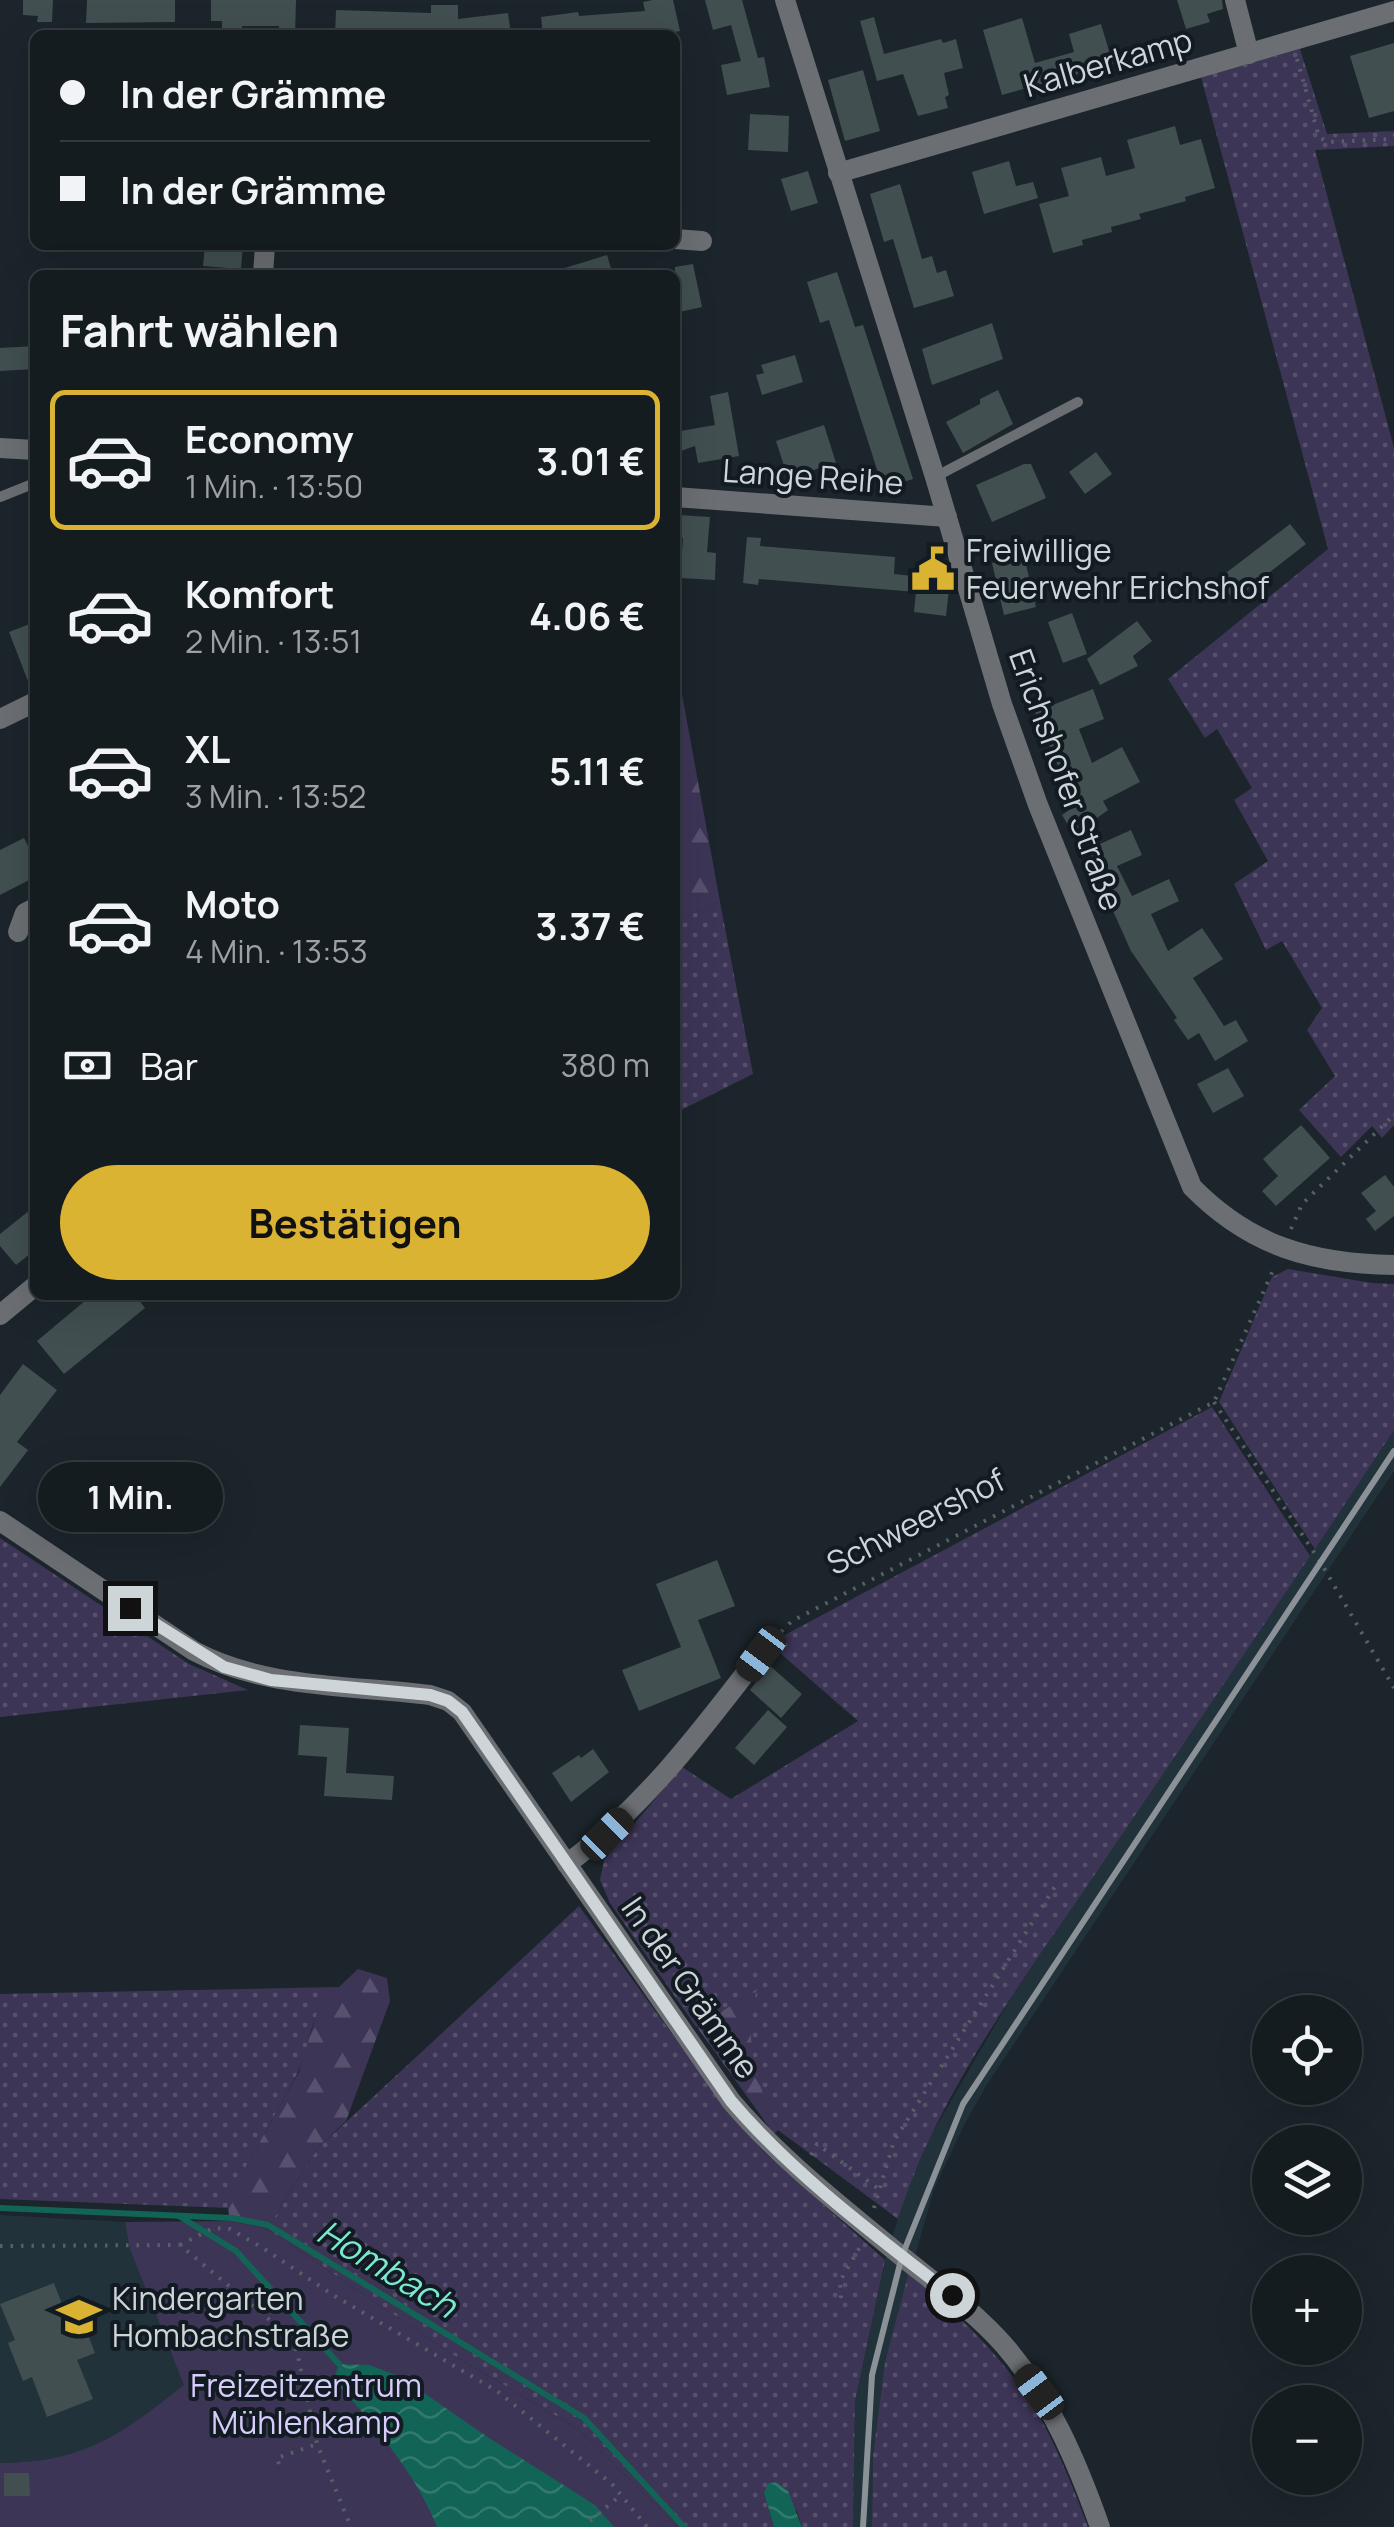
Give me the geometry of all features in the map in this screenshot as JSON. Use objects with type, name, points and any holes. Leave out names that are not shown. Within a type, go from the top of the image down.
[{"type":"street","name":"Erichshofer Straße","points":[[786,0],[1002,704],[1177,1156],[1192,1187],[1219,1214],[1282,1249],[1323,1258],[1394,1265]]},
{"type":"street","points":[[1235,0],[1249,54]]},
{"type":"street","name":"Kalberkamp","points":[[838,172],[1394,11]]},
{"type":"street","points":[[680,239],[702,240]]},
{"type":"street","points":[[0,448],[30,450]]},
{"type":"street","name":"Lange Reihe","points":[[680,496],[947,517]]},
{"type":"street","points":[[0,719],[30,704]]},
{"type":"street","points":[[18,932],[25,913],[30,910]]},
{"type":"street","points":[[0,1315],[30,1290]]},
{"type":"street","name":"In der Grämme","points":[[0,1521],[224,1667],[271,1680],[430,1695],[448,1701],[462,1712],[754,2129],[952,2295],[1004,2345],[1039,2392],[1064,2438],[1100,2527]]},
{"type":"street","points":[[567,1864],[607,1834],[642,1800],[761,1654]]},
{"type":"lane","points":[[935,478],[1078,402]]},
{"type":"lane","points":[[0,497],[30,485]]},
{"type":"path","points":[[1291,40],[1319,136],[1328,142],[1394,139]]},
{"type":"path","points":[[1394,1115],[1302,1204],[1214,1402],[1321,1562],[1394,1688]]},
{"type":"path","name":"Schweershof","points":[[761,1654],[792,1620],[1214,1402]]},
{"type":"path","points":[[841,2298],[840,2281],[869,2228],[894,2140],[1056,1885]]},
{"type":"path","points":[[801,2172],[817,2144],[880,2190]]},
{"type":"path","points":[[0,2246],[180,2244],[214,2228],[230,2230],[497,2391],[612,2484],[646,2527]]},
{"type":"path","points":[[180,2244],[290,2337],[297,2352],[316,2444],[351,2527]]},
{"type":"path","points":[[279,2464],[277,2458],[316,2444]]},
{"type":"path","points":[[590,2520],[621,2496]]},
{"type":"shaded area","points":[[1394,1430],[1394,1471],[988,2083],[964,2125],[934,2189],[885,2362],[873,2455],[872,2527],[853,2527],[855,2401],[885,2260],[908,2186],[933,2132],[1012,1996]]},
{"type":"shaded area","name":"Kindergarten Hombachstraße","points":[[0,2215],[125,2222],[131,2249],[185,2385],[123,2433],[82,2453],[0,2463]]},
{"type":"green space","points":[[1300,49],[1327,134],[1394,131],[1394,146],[1315,150],[1394,448],[1394,1125],[1382,1138],[1372,1126],[1341,1157],[1299,1110],[1335,1076],[1307,1030],[1322,1008],[1282,941],[1266,950],[1234,884],[1268,861],[1234,800],[1252,788],[1217,729],[1205,738],[1168,679],[1328,549],[1201,77]]},
{"type":"green space","points":[[680,683],[720,902],[680,919]]},
{"type":"green space","points":[[720,902],[753,1074],[680,1110],[680,919]]},
{"type":"green space","points":[[1288,1269],[1394,1284],[1394,1430],[1315,1549],[1219,1402],[1272,1277]]},
{"type":"green space","points":[[1212,1407],[1310,1556],[981,2045],[934,2130],[898,2219],[778,2130],[758,2086],[750,2042],[756,1990],[696,2027],[610,1903],[600,1880],[604,1860],[682,1767],[731,1799],[858,1721],[772,1646],[781,1637]]},
{"type":"green space","points":[[0,1538],[189,1664],[248,1690],[0,1717]]},
{"type":"green space","points":[[579,1906],[720,2100],[761,2149],[885,2260],[855,2401],[853,2527],[802,2527],[797,2511],[764,2493],[774,2527],[678,2527],[578,2429],[453,2355],[267,2229],[317,2149]]},
{"type":"green space","points":[[358,1969],[387,1978],[390,2001],[346,2121],[317,2149],[267,2229],[230,2221],[228,2208],[236,2184],[299,2072],[319,2006]]},
{"type":"green space","points":[[339,1987],[320,2010],[296,2076],[228,2208],[0,2199],[0,1994]]},
{"type":"green space","points":[[757,1989],[751,2026],[754,2061],[778,2130],[774,2134],[697,2027]]},
{"type":"green space","name":"Freizeitzentrum Mühlenkamp","points":[[230,2221],[267,2229],[453,2355],[578,2429],[678,2527],[0,2527],[0,2463],[56,2458],[100,2443],[184,2385],[130,2249],[125,2222]]},
{"type":"green space","points":[[909,2272],[966,2324],[1017,2382],[1049,2434],[1088,2527],[872,2527],[873,2455],[885,2362]]},
{"type":"water","points":[[339,2364],[369,2365],[401,2377],[595,2505],[614,2527],[437,2527],[405,2467],[334,2379]]},
{"type":"water","points":[[776,2482],[788,2491],[802,2527],[774,2527],[764,2493],[768,2484]]},
{"type":"building","points":[[23,0],[53,0],[52,22],[37,22],[38,16],[23,15]]},
{"type":"building","points":[[87,0],[175,0],[175,22],[86,23]]},
{"type":"building","points":[[211,0],[296,0],[295,30],[242,26],[242,30],[222,30],[222,21],[211,21]]},
{"type":"building","points":[[673,0],[680,30],[542,30],[541,17],[645,11],[643,2]]},
{"type":"building","points":[[705,0],[742,0],[758,58],[764,57],[770,87],[727,95],[721,65],[741,61],[731,25],[713,30]]},
{"type":"building","points":[[1177,0],[1222,0],[1223,9],[1207,14],[1210,22],[1186,29]]},
{"type":"building","points":[[431,5],[458,5],[458,19],[508,13],[510,30],[335,30],[336,10],[431,13]]},
{"type":"building","points":[[874,17],[884,54],[941,39],[943,43],[956,39],[963,68],[944,73],[948,108],[918,116],[903,74],[877,81],[860,21]]},
{"type":"building","points":[[1022,18],[1035,63],[1074,52],[1069,34],[1101,24],[1113,64],[1002,95],[983,30]]},
{"type":"building","points":[[1394,43],[1394,111],[1369,118],[1350,56]]},
{"type":"building","points":[[863,70],[880,131],[845,141],[828,80]]},
{"type":"building","points":[[750,114],[789,116],[788,152],[748,150]]},
{"type":"building","points":[[1175,126],[1180,145],[1201,139],[1215,188],[1139,214],[1141,219],[1082,240],[1083,245],[1053,253],[1039,204],[1069,196],[1061,168],[1101,157],[1106,176],[1135,168],[1127,140]]},
{"type":"building","points":[[1009,161],[1016,186],[1033,182],[1038,198],[984,214],[972,172]]},
{"type":"building","points":[[808,171],[818,203],[791,211],[781,179]]},
{"type":"building","points":[[900,184],[922,259],[932,256],[937,273],[946,270],[954,296],[914,308],[893,239],[884,242],[870,194]]},
{"type":"building","points":[[205,250],[243,250],[241,269],[203,266]]},
{"type":"building","points":[[607,255],[612,270],[558,270]]},
{"type":"building","points":[[693,264],[702,307],[680,312],[680,270],[675,267]]},
{"type":"building","points":[[837,272],[855,327],[863,325],[913,479],[883,488],[829,320],[820,323],[807,282]]},
{"type":"building","points":[[992,323],[1003,359],[932,385],[922,349]]},
{"type":"building","points":[[30,346],[30,369],[0,371],[0,348]]},
{"type":"building","points":[[795,355],[803,382],[762,395],[756,375],[764,373],[761,365]]},
{"type":"building","points":[[998,390],[1013,424],[963,453],[946,422]]},
{"type":"building","points":[[728,392],[739,456],[698,463],[695,446],[680,451],[680,431],[715,425],[710,396]]},
{"type":"building","points":[[824,425],[836,463],[788,478],[776,441]]},
{"type":"building","points":[[1096,452],[1112,474],[1085,494],[1069,472]]},
{"type":"building","points":[[1031,464],[1046,498],[992,522],[976,485]]},
{"type":"building","points":[[680,515],[710,517],[707,552],[716,553],[715,580],[680,578]]},
{"type":"building","points":[[1290,524],[1306,544],[1234,600],[1218,579]]},
{"type":"building","points":[[747,537],[761,538],[760,546],[895,557],[894,574],[950,580],[946,616],[914,612],[916,592],[759,579],[758,585],[743,583]]},
{"type":"building","points":[[1024,556],[1036,607],[1004,615],[992,563]]},
{"type":"building","points":[[1072,613],[1087,654],[1063,663],[1048,622]]},
{"type":"building","points":[[1137,621],[1152,641],[1133,656],[1138,666],[1100,685],[1087,659]]},
{"type":"building","points":[[30,624],[30,686],[9,632]]},
{"type":"building","points":[[1093,689],[1104,719],[1079,729],[1092,763],[1122,747],[1140,782],[1103,801],[1108,810],[1074,835],[1062,815],[1075,806],[1035,712]]},
{"type":"building","points":[[1131,830],[1142,855],[1117,866],[1132,896],[1169,879],[1179,901],[1151,914],[1168,951],[1202,928],[1223,959],[1193,978],[1224,1026],[1236,1020],[1248,1041],[1215,1061],[1199,1033],[1188,1040],[1174,1020],[1177,1018],[1131,951],[1082,852]]},
{"type":"building","points":[[24,838],[30,850],[30,880],[0,895],[0,850]]},
{"type":"building","points":[[1228,1068],[1244,1096],[1213,1113],[1197,1084]]},
{"type":"building","points":[[1301,1125],[1330,1158],[1276,1206],[1262,1191],[1278,1176],[1263,1159]]},
{"type":"building","points":[[1385,1175],[1394,1187],[1394,1216],[1375,1231],[1366,1219],[1376,1211],[1361,1193]]},
{"type":"building","points":[[30,1210],[30,1254],[16,1265],[0,1246],[0,1234]]},
{"type":"building","points":[[86,1300],[139,1300],[145,1308],[64,1374],[37,1341]]},
{"type":"building","points":[[23,1364],[57,1390],[17,1442],[28,1450],[0,1487],[0,1395]]},
{"type":"building","points":[[717,1560],[735,1606],[698,1620],[721,1678],[639,1711],[622,1670],[681,1647],[656,1584]]},
{"type":"building","points":[[769,1665],[802,1694],[781,1718],[750,1690]]},
{"type":"building","points":[[768,1710],[787,1727],[754,1765],[735,1748]]},
{"type":"building","points":[[300,1725],[349,1728],[346,1773],[394,1776],[392,1800],[324,1796],[327,1757],[298,1755]]},
{"type":"building","points":[[593,1749],[609,1772],[571,1802],[552,1773]]},
{"type":"building","points":[[54,2283],[68,2320],[80,2315],[95,2353],[77,2360],[93,2399],[47,2417],[32,2377],[23,2381],[8,2343],[15,2340],[0,2304]]},
{"type":"building","points":[[4,2473],[29,2473],[30,2496],[4,2496]]},
{"type":"waterway","name":"Hombach","points":[[0,2208],[232,2218],[268,2225],[584,2418],[684,2527]]},
{"type":"waterway","points":[[179,2216],[236,2251],[339,2364]]},
{"type":"railway","points":[[863,2527],[872,2375],[902,2256],[963,2104],[1394,1451]]},
{"type":"place","name":"Freiwillige Feuerwehr Erichshof","points":[[933,569]]},
{"type":"place","name":"Kindergarten Hombachstraße","points":[[79,2317]]},
{"type":"route","points":[[130,1608],[224,1667],[271,1680],[430,1695],[448,1701],[462,1712],[754,2129],[952,2295]]}]
